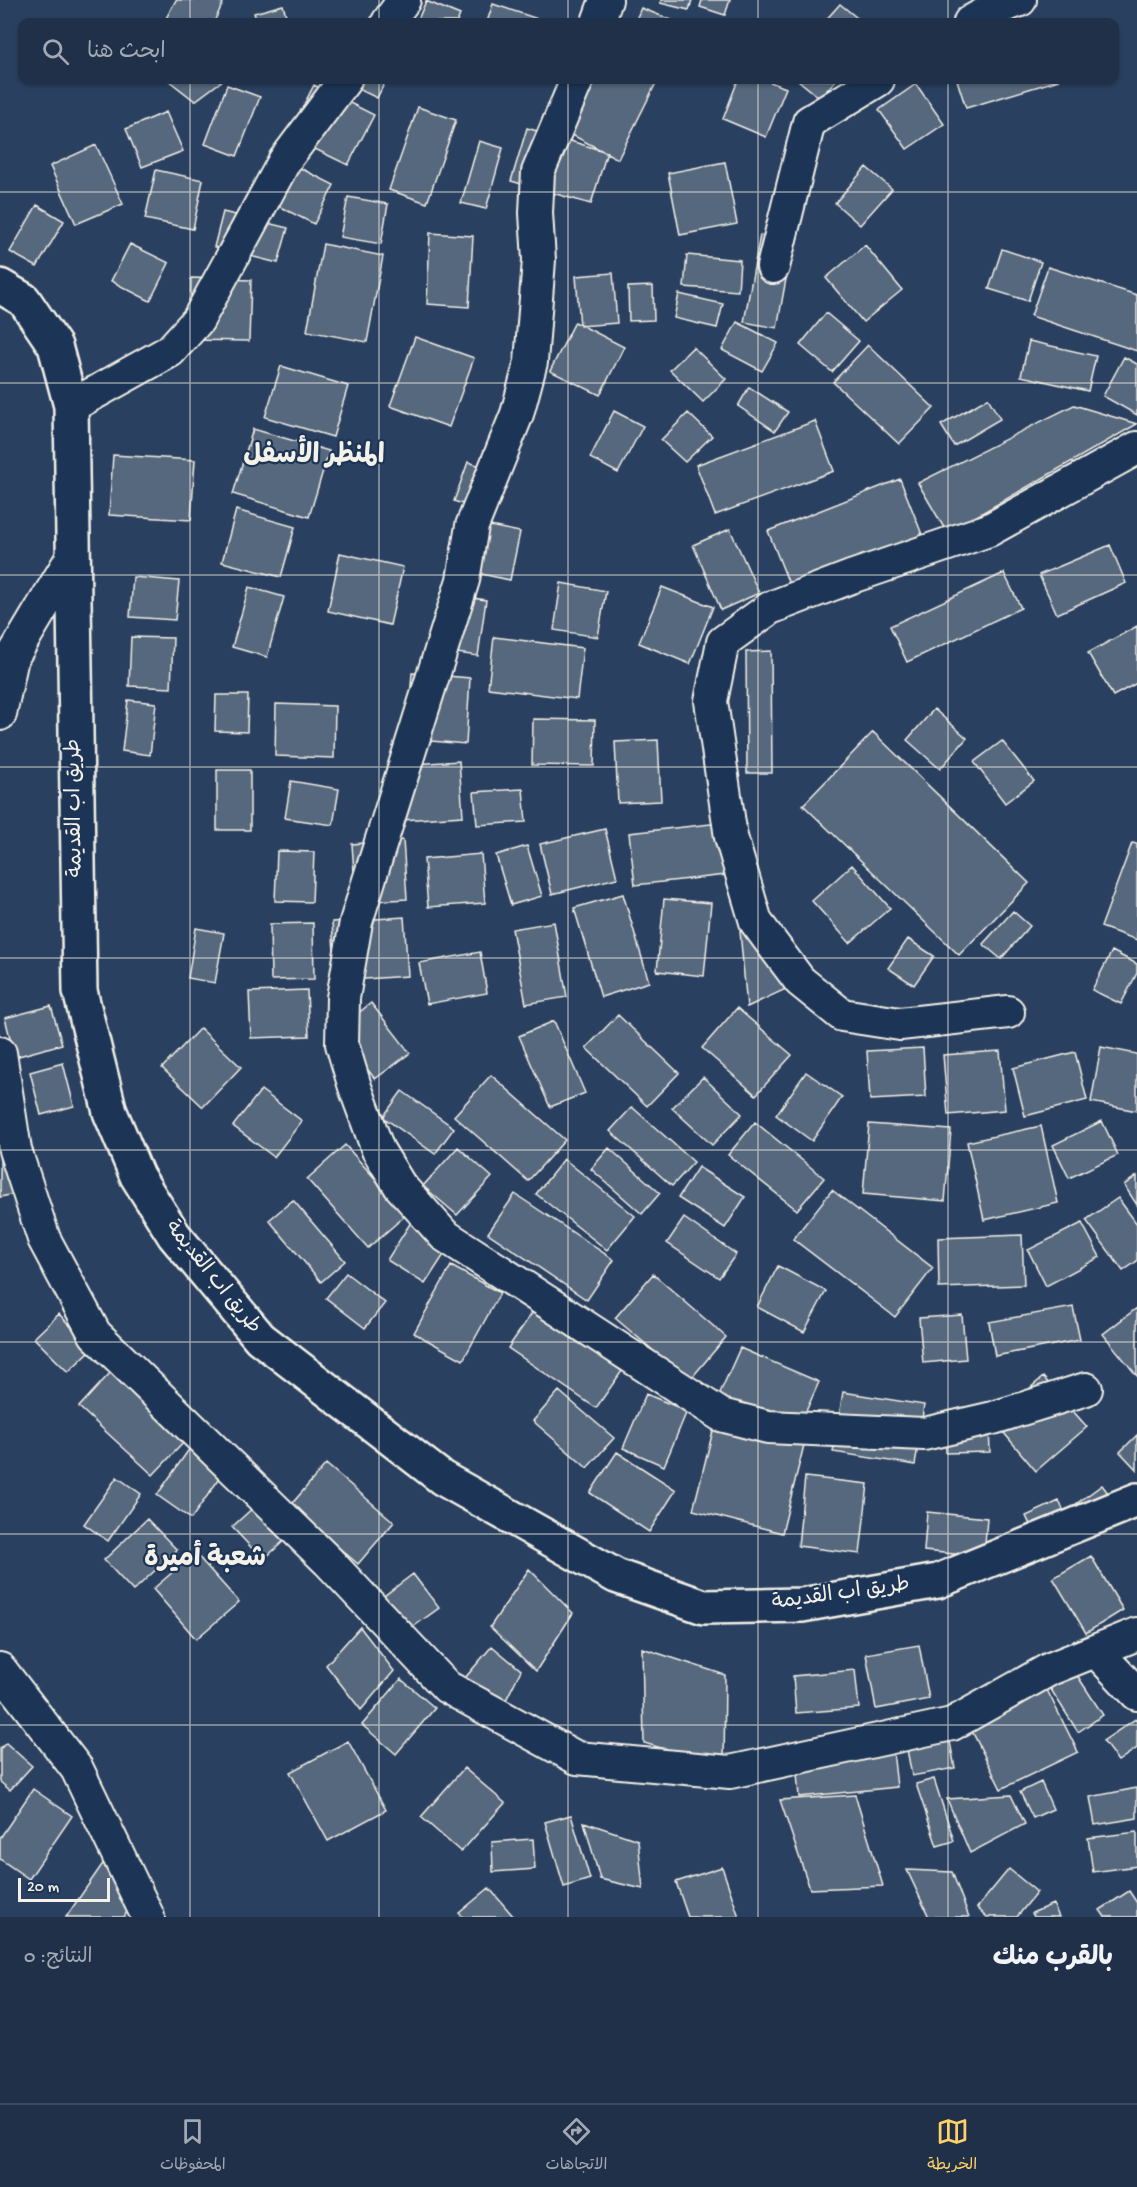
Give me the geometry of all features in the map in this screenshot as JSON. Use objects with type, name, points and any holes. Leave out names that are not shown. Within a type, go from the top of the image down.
[{"type":"street","points":[[391,18],[404,0]]},
{"type":"street","points":[[599,18],[606,0]]},
{"type":"street","points":[[984,11],[1020,0]]},
{"type":"street","points":[[70,406],[170,351],[198,320],[285,160],[342,84]]},
{"type":"street","points":[[576,84],[538,172],[536,213],[539,260],[531,362],[517,414],[472,526],[463,580],[356,922],[343,998],[342,1044],[378,1150],[400,1186],[444,1235],[721,1415],[768,1427],[924,1434],[993,1418],[1086,1389]]},
{"type":"street","points":[[773,267],[809,122],[871,84]]},
{"type":"street","name":"طريق اب القديمة","points":[[0,286],[24,300],[55,346],[70,406],[80,991],[110,1112],[136,1176],[174,1235],[260,1338],[442,1478],[616,1576],[704,1607],[802,1605],[938,1581],[1137,1500]]},
{"type":"street","points":[[1008,1012],[900,1024],[842,1015],[800,981],[756,922],[731,837],[711,701],[723,642],[770,608],[851,577],[989,530],[1137,448]]},
{"type":"street","points":[[0,714],[12,658],[73,556]]},
{"type":"street","points":[[0,1053],[15,1150],[44,1239],[95,1334],[328,1561],[447,1687],[577,1758],[730,1772],[952,1724],[1050,1669],[1137,1634]]},
{"type":"street","points":[[1096,1651],[1137,1694]]},
{"type":"street","points":[[0,1669],[77,1768],[148,1917]]},
{"type":"building","points":[[176,0],[216,0],[223,3],[216,18],[166,18]]},
{"type":"building","points":[[661,0],[692,0],[689,10],[660,3]]},
{"type":"building","points":[[702,0],[730,0],[725,15],[700,7]]},
{"type":"building","points":[[426,1],[460,15],[459,18],[419,18]]},
{"type":"building","points":[[493,4],[535,18],[488,18]]},
{"type":"building","points":[[840,4],[857,18],[828,18]]},
{"type":"building","points":[[283,5],[287,18],[256,18],[254,13]]},
{"type":"building","points":[[641,8],[666,18],[637,18]]},
{"type":"building","points":[[173,84],[218,84],[195,101]]},
{"type":"building","points":[[348,84],[384,84],[377,98]]},
{"type":"building","points":[[574,84],[656,84],[618,159],[553,125]]},
{"type":"building","points":[[736,84],[776,84],[786,88],[766,137],[723,119]]},
{"type":"building","points":[[803,84],[832,84],[820,98]]},
{"type":"building","points":[[916,84],[944,124],[907,149],[879,110]]},
{"type":"building","points":[[958,84],[1046,84],[966,108]]},
{"type":"building","points":[[227,85],[260,97],[237,156],[205,144]]},
{"type":"building","points":[[314,85],[374,115],[348,165],[288,136]]},
{"type":"building","points":[[418,107],[456,120],[427,203],[389,190]]},
{"type":"building","points":[[166,112],[183,151],[142,167],[126,129]]},
{"type":"building","points":[[527,128],[607,152],[591,204],[511,181]]},
{"type":"building","points":[[479,141],[503,148],[486,209],[461,203]]},
{"type":"building","points":[[96,145],[123,204],[76,224],[50,166]]},
{"type":"building","points":[[280,158],[334,185],[314,224],[260,197]]},
{"type":"building","points":[[725,162],[737,224],[680,235],[668,173]]},
{"type":"building","points":[[866,167],[892,189],[860,225],[835,203]]},
{"type":"building","points":[[156,170],[203,180],[193,229],[145,219]]},
{"type":"building","points":[[348,197],[388,204],[381,244],[340,237]]},
{"type":"building","points":[[37,205],[64,221],[37,267],[10,252]]},
{"type":"building","points":[[223,212],[288,228],[278,263],[214,247]]},
{"type":"building","points":[[430,233],[473,236],[469,307],[427,304]]},
{"type":"building","points":[[760,235],[793,241],[777,328],[744,322]]},
{"type":"building","points":[[130,244],[169,263],[150,301],[111,281]]},
{"type":"building","points":[[323,244],[383,256],[367,342],[307,331]]},
{"type":"building","points":[[865,245],[902,290],[863,322],[826,278]]},
{"type":"building","points":[[1002,249],[1041,262],[1028,301],[989,289]]},
{"type":"building","points":[[687,255],[740,260],[738,291],[684,287]]},
{"type":"building","points":[[1048,267],[1137,295],[1137,351],[1031,316]]},
{"type":"building","points":[[613,273],[617,323],[580,326],[576,276]]},
{"type":"building","points":[[191,278],[251,280],[249,341],[190,340]]},
{"type":"building","points":[[653,286],[654,320],[629,321],[628,287]]},
{"type":"building","points":[[679,294],[723,304],[717,328],[674,318]]},
{"type":"building","points":[[826,313],[859,341],[832,372],[800,345]]},
{"type":"building","points":[[575,322],[624,347],[600,395],[550,371]]},
{"type":"building","points":[[737,322],[778,343],[762,371],[722,350]]},
{"type":"building","points":[[415,337],[474,358],[449,427],[390,406]]},
{"type":"building","points":[[1029,341],[1096,356],[1088,391],[1021,376]]},
{"type":"building","points":[[868,345],[934,408],[899,444],[833,382]]},
{"type":"building","points":[[693,347],[726,379],[703,402],[670,370]]},
{"type":"building","points":[[1124,357],[1137,364],[1137,415],[1103,396]]},
{"type":"building","points":[[281,366],[348,386],[333,437],[265,417]]},
{"type":"building","points":[[749,387],[788,412],[775,431],[738,406]]},
{"type":"building","points":[[988,398],[1000,419],[954,446],[941,425]]},
{"type":"building","points":[[1074,405],[1137,424],[947,533],[918,483]]},
{"type":"building","points":[[614,411],[643,426],[618,473],[590,458]]},
{"type":"building","points":[[688,413],[712,436],[685,462],[661,440]]},
{"type":"building","points":[[815,421],[834,471],[715,515],[696,465]]},
{"type":"building","points":[[253,429],[329,451],[309,517],[233,494]]},
{"type":"building","points":[[113,455],[195,460],[191,520],[109,515]]},
{"type":"building","points":[[468,462],[502,473],[488,513],[454,501]]},
{"type":"building","points":[[900,479],[923,537],[791,589],[768,531]]},
{"type":"building","points":[[236,510],[295,527],[281,577],[222,562]]},
{"type":"building","points":[[485,525],[520,532],[510,580],[476,573]]},
{"type":"building","points":[[730,529],[759,593],[721,610],[693,545]]},
{"type":"building","points":[[1110,545],[1126,583],[1057,614],[1039,575]]},
{"type":"building","points":[[340,553],[403,567],[390,625],[328,611]]},
{"type":"building","points":[[1004,573],[1021,608],[907,662],[890,626]]},
{"type":"building","points":[[133,577],[179,581],[175,620],[130,617]]},
{"type":"building","points":[[561,583],[606,591],[598,637],[554,630]]},
{"type":"building","points":[[249,587],[284,597],[267,657],[232,647]]},
{"type":"building","points":[[662,587],[713,607],[690,664],[639,643]]},
{"type":"building","points":[[451,595],[486,600],[478,656],[443,651]]},
{"type":"building","points":[[1137,626],[1137,683],[1113,696],[1088,653]]},
{"type":"building","points":[[131,637],[173,638],[171,688],[129,686]]},
{"type":"building","points":[[494,637],[583,648],[577,699],[488,688]]},
{"type":"building","points":[[771,651],[772,773],[747,773],[746,652]]},
{"type":"building","points":[[412,673],[470,678],[466,744],[407,739]]},
{"type":"building","points":[[216,695],[248,695],[247,732],[215,731]]},
{"type":"building","points":[[128,700],[156,703],[150,755],[122,751]]},
{"type":"building","points":[[276,704],[335,706],[334,758],[275,756]]},
{"type":"building","points":[[934,709],[967,738],[940,769],[907,740]]},
{"type":"building","points":[[533,719],[595,720],[594,766],[532,765]]},
{"type":"building","points":[[873,732],[1029,883],[959,955],[803,805]]},
{"type":"building","points":[[658,740],[661,801],[618,803],[615,742]]},
{"type":"building","points":[[1002,741],[1034,781],[1005,803],[974,762]]},
{"type":"building","points":[[459,761],[463,816],[402,820],[398,765]]},
{"type":"building","points":[[217,770],[250,770],[250,830],[217,830]]},
{"type":"building","points":[[291,781],[339,789],[333,825],[285,818]]},
{"type":"building","points":[[523,789],[526,822],[477,825],[474,792]]},
{"type":"building","points":[[720,823],[726,875],[635,885],[629,833]]},
{"type":"building","points":[[605,829],[617,878],[552,894],[540,844]]},
{"type":"building","points":[[403,840],[407,899],[356,902],[352,844]]},
{"type":"building","points":[[1132,843],[1137,844],[1137,940],[1101,927]]},
{"type":"building","points":[[527,846],[542,896],[511,905],[496,855]]},
{"type":"building","points":[[277,851],[314,852],[312,902],[275,901]]},
{"type":"building","points":[[481,854],[485,903],[428,907],[424,859]]},
{"type":"building","points":[[852,865],[890,908],[850,943],[812,901]]},
{"type":"building","points":[[623,894],[649,982],[601,997],[574,908]]},
{"type":"building","points":[[664,899],[711,903],[704,976],[657,971]]},
{"type":"building","points":[[1013,911],[1030,926],[1001,959],[983,944]]},
{"type":"building","points":[[404,917],[408,976],[336,981],[332,922]]},
{"type":"building","points":[[554,922],[567,997],[526,1004],[512,929]]},
{"type":"building","points":[[313,923],[314,979],[271,980],[270,924]]},
{"type":"building","points":[[196,928],[224,933],[215,983],[188,978]]},
{"type":"building","points":[[753,930],[788,988],[747,1007],[740,931]]},
{"type":"building","points":[[908,939],[934,956],[914,985],[888,968]]},
{"type":"building","points":[[1112,951],[1137,964],[1137,973],[1121,1004],[1092,990]]},
{"type":"building","points":[[480,952],[487,993],[427,1004],[419,963]]},
{"type":"building","points":[[307,990],[309,1036],[251,1038],[249,992]]},
{"type":"building","points":[[371,1003],[410,1053],[375,1079],[337,1030]]},
{"type":"building","points":[[51,1006],[62,1044],[15,1057],[5,1018]]},
{"type":"building","points":[[737,1008],[792,1055],[756,1095],[702,1048]]},
{"type":"building","points":[[618,1015],[679,1073],[647,1106],[586,1048]]},
{"type":"building","points":[[554,1021],[585,1093],[550,1107],[519,1036]]},
{"type":"building","points":[[200,1028],[241,1067],[203,1107],[162,1068]]},
{"type":"building","points":[[1101,1047],[1137,1054],[1137,1111],[1091,1102]]},
{"type":"building","points":[[923,1048],[926,1097],[870,1100],[867,1051]]},
{"type":"building","points":[[1000,1051],[1005,1110],[948,1115],[943,1055]]},
{"type":"building","points":[[1075,1052],[1087,1100],[1025,1116],[1013,1068]]},
{"type":"building","points":[[63,1063],[74,1106],[41,1115],[30,1072]]},
{"type":"building","points":[[806,1072],[842,1097],[812,1141],[776,1115]]},
{"type":"building","points":[[491,1075],[565,1140],[528,1181],[454,1116]]},
{"type":"building","points":[[703,1077],[742,1114],[712,1145],[672,1108]]},
{"type":"building","points":[[261,1090],[302,1121],[274,1157],[233,1126]]},
{"type":"building","points":[[402,1091],[454,1128],[435,1154],[383,1117]]},
{"type":"building","points":[[0,1094],[15,1194],[0,1197]]},
{"type":"building","points":[[632,1107],[694,1162],[672,1186],[610,1131]]},
{"type":"building","points":[[1102,1121],[1118,1155],[1069,1178],[1053,1145]]},
{"type":"building","points":[[755,1122],[824,1178],[797,1210],[728,1155]]},
{"type":"building","points":[[869,1124],[951,1130],[945,1201],[863,1194]]},
{"type":"building","points":[[1041,1126],[1058,1203],[984,1220],[967,1142]]},
{"type":"building","points":[[345,1145],[407,1214],[368,1248],[307,1179]]},
{"type":"building","points":[[458,1147],[492,1177],[457,1215],[423,1186]]},
{"type":"building","points":[[609,1148],[660,1193],[642,1214],[591,1169]]},
{"type":"building","points":[[564,1159],[635,1216],[607,1250],[536,1194]]},
{"type":"building","points":[[698,1167],[745,1197],[725,1228],[678,1198]]},
{"type":"building","points":[[1137,1176],[1137,1205],[1124,1185]]},
{"type":"building","points":[[832,1190],[933,1268],[895,1317],[793,1239]]},
{"type":"building","points":[[515,1194],[614,1260],[587,1300],[488,1233]]},
{"type":"building","points":[[1118,1198],[1137,1224],[1137,1261],[1123,1271],[1086,1220]]},
{"type":"building","points":[[293,1200],[345,1261],[321,1282],[269,1220]]},
{"type":"building","points":[[684,1218],[736,1254],[719,1278],[667,1243]]},
{"type":"building","points":[[411,1222],[449,1247],[425,1284],[387,1260]]},
{"type":"building","points":[[1082,1223],[1100,1257],[1046,1286],[1028,1250]]},
{"type":"building","points":[[1022,1235],[1024,1285],[939,1288],[938,1238]]},
{"type":"building","points":[[451,1266],[500,1293],[463,1360],[414,1333]]},
{"type":"building","points":[[778,1266],[826,1291],[804,1332],[757,1307]]},
{"type":"building","points":[[346,1273],[385,1303],[365,1328],[326,1298]]},
{"type":"building","points":[[653,1274],[726,1337],[689,1381],[615,1318]]},
{"type":"building","points":[[1073,1307],[1080,1340],[995,1356],[989,1322]]},
{"type":"building","points":[[1137,1308],[1137,1376],[1103,1334]]},
{"type":"building","points":[[534,1310],[622,1371],[596,1408],[508,1348]]},
{"type":"building","points":[[59,1314],[92,1349],[68,1372],[34,1338]]},
{"type":"building","points":[[962,1315],[966,1359],[923,1363],[919,1318]]},
{"type":"building","points":[[740,1348],[819,1382],[794,1438],[715,1404]]},
{"type":"building","points":[[111,1372],[185,1441],[153,1475],[79,1407]]},
{"type":"building","points":[[1043,1377],[1087,1427],[1036,1471],[993,1420]]},
{"type":"building","points":[[559,1391],[614,1438],[587,1468],[533,1421]]},
{"type":"building","points":[[843,1392],[924,1405],[915,1465],[833,1452]]},
{"type":"building","points":[[646,1394],[687,1411],[664,1466],[623,1448]]},
{"type":"building","points":[[715,1423],[804,1445],[782,1533],[693,1510]]},
{"type":"building","points":[[989,1427],[990,1452],[946,1453],[945,1429]]},
{"type":"building","points":[[1137,1435],[1137,1470],[1120,1452]]},
{"type":"building","points":[[190,1448],[224,1472],[191,1519],[157,1495]]},
{"type":"building","points":[[617,1452],[676,1490],[649,1532],[590,1493]]},
{"type":"building","points":[[326,1464],[394,1522],[358,1564],[290,1506]]},
{"type":"building","points":[[117,1477],[141,1494],[108,1541],[84,1524]]},
{"type":"building","points":[[805,1477],[868,1484],[860,1554],[798,1546]]},
{"type":"building","points":[[1102,1485],[1114,1501],[1081,1527],[1068,1510]]},
{"type":"building","points":[[1059,1501],[1076,1537],[1043,1552],[1026,1516]]},
{"type":"building","points":[[257,1504],[288,1537],[263,1560],[232,1527]]},
{"type":"building","points":[[927,1512],[987,1518],[984,1557],[924,1551]]},
{"type":"building","points":[[147,1519],[177,1550],[133,1591],[104,1560]]},
{"type":"building","points":[[195,1553],[239,1602],[196,1639],[153,1589]]},
{"type":"building","points":[[1091,1556],[1123,1610],[1086,1633],[1053,1578]]},
{"type":"building","points":[[529,1569],[573,1613],[536,1671],[490,1627]]},
{"type":"building","points":[[413,1574],[439,1608],[410,1629],[384,1596]]},
{"type":"building","points":[[360,1627],[394,1671],[361,1710],[326,1665]]},
{"type":"building","points":[[919,1645],[929,1699],[876,1709],[866,1654]]},
{"type":"building","points":[[492,1646],[521,1670],[502,1708],[465,1678]]},
{"type":"building","points":[[642,1648],[725,1675],[724,1766],[644,1743]]},
{"type":"building","points":[[855,1670],[859,1708],[796,1713],[793,1676]]},
{"type":"building","points":[[1075,1672],[1103,1715],[1078,1732],[1050,1688]]},
{"type":"building","points":[[401,1679],[435,1708],[396,1754],[362,1725]]},
{"type":"building","points":[[1045,1686],[1078,1752],[1001,1789],[968,1723]]},
{"type":"building","points":[[1137,1718],[1137,1748],[1118,1761],[1103,1741]]},
{"type":"building","points":[[949,1737],[955,1768],[912,1776],[906,1744]]},
{"type":"building","points":[[348,1741],[386,1810],[328,1841],[290,1772]]},
{"type":"building","points":[[6,1743],[32,1766],[10,1790],[0,1782],[0,1749]]},
{"type":"building","points":[[893,1751],[897,1787],[799,1797],[796,1761]]},
{"type":"building","points":[[464,1768],[505,1803],[461,1852],[421,1817]]},
{"type":"building","points":[[934,1779],[954,1841],[937,1846],[916,1784]]},
{"type":"building","points":[[1041,1782],[1053,1809],[1033,1818],[1020,1792]]},
{"type":"building","points":[[1137,1788],[1137,1818],[1095,1825],[1090,1797]]},
{"type":"building","points":[[33,1789],[72,1816],[29,1879],[0,1859],[0,1838]]},
{"type":"building","points":[[855,1795],[883,1886],[810,1889],[780,1800]]},
{"type":"building","points":[[1011,1795],[1025,1824],[970,1853],[947,1799]]},
{"type":"building","points":[[571,1815],[590,1879],[564,1887],[545,1822]]},
{"type":"building","points":[[584,1822],[638,1840],[643,1889],[600,1879]]},
{"type":"building","points":[[1137,1832],[1137,1866],[1093,1872],[1088,1838]]},
{"type":"building","points":[[533,1839],[535,1869],[493,1872],[492,1842]]},
{"type":"building","points":[[104,1862],[134,1899],[124,1917],[66,1917]]},
{"type":"building","points":[[722,1867],[739,1917],[688,1917],[676,1882]]},
{"type":"building","points":[[1009,1869],[1037,1892],[1017,1917],[987,1917],[977,1908]]},
{"type":"building","points":[[907,1870],[952,1872],[969,1917],[929,1917]]},
{"type":"building","points":[[489,1888],[514,1917],[463,1917],[459,1913]]},
{"type":"building","points":[[1129,1891],[1137,1903],[1137,1917],[1105,1917],[1100,1910]]},
{"type":"building","points":[[1053,1904],[1059,1917],[1034,1917],[1032,1913]]},
{"type":"district","name":"المنظر الأسفل","points":[[314,457]]},
{"type":"district","name":"شعبة أميرة","points":[[205,1560]]}]
